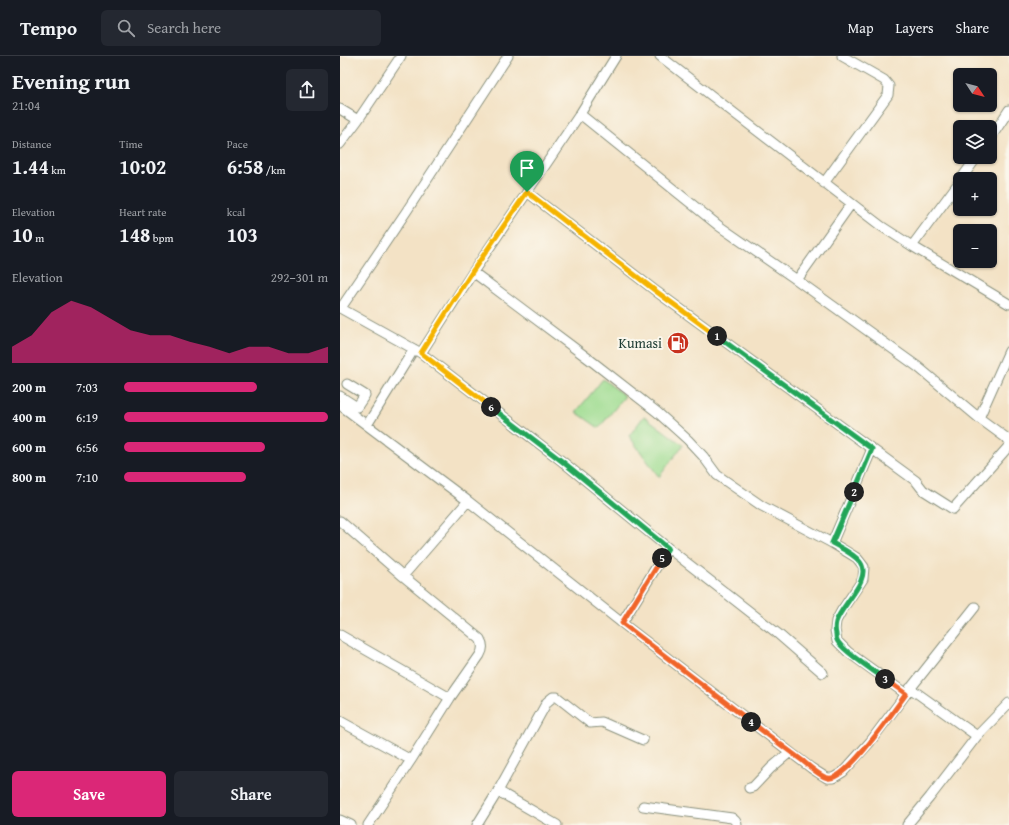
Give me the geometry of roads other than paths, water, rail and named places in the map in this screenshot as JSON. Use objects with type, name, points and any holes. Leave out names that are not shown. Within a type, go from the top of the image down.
[{"type":"street","points":[[340,144],[401,56]]},
{"type":"street","points":[[508,56],[341,308],[418,351],[563,462],[668,548],[777,633],[823,673]]},
{"type":"street","points":[[367,425],[580,114],[616,56]]},
{"type":"street","points":[[660,56],[850,204],[912,246],[1009,304]]},
{"type":"street","points":[[824,183],[888,95],[888,86],[884,80],[842,56]]},
{"type":"street","points":[[340,109],[358,120]]},
{"type":"street","points":[[997,128],[1009,110]]},
{"type":"street","points":[[580,114],[719,226],[918,367],[979,418],[1009,440]]},
{"type":"street","points":[[912,246],[953,191]]},
{"type":"street","points":[[527,192],[657,292],[916,481],[923,490],[953,509],[1009,446]]},
{"type":"street","points":[[797,280],[850,204]]},
{"type":"street","points":[[472,272],[589,359],[657,412],[688,440],[703,456],[717,475],[762,506],[832,543],[856,558],[864,567],[862,579],[836,622],[835,630],[837,641],[848,652],[977,736]]},
{"type":"street","points":[[979,418],[1009,351]]},
{"type":"street","points":[[340,396],[357,406],[366,396],[344,386]]},
{"type":"street","points":[[340,405],[468,501],[622,623],[790,752],[827,778],[833,778],[848,768],[975,607]]},
{"type":"street","points":[[832,543],[872,449]]},
{"type":"street","points":[[403,576],[468,501]]},
{"type":"street","points":[[340,521],[403,576],[480,639],[482,643],[482,652],[450,698],[368,825]]},
{"type":"street","points":[[622,623],[668,548]]},
{"type":"street","points":[[340,635],[450,698]]},
{"type":"street","points":[[477,825],[498,791],[547,702],[552,697],[557,697],[590,723],[602,722],[643,740]]},
{"type":"street","points":[[907,825],[977,736],[1009,703]]},
{"type":"street","points":[[340,721],[411,760]]},
{"type":"street","points":[[749,788],[753,787],[770,768],[790,752]]},
{"type":"street","points":[[498,791],[557,825]]},
{"type":"street","points":[[643,806],[732,818],[737,825]]},
{"type":"street","points":[[340,820],[352,825]]},
{"type":"place","name":"Kumasi","points":[[678,343]]}]
